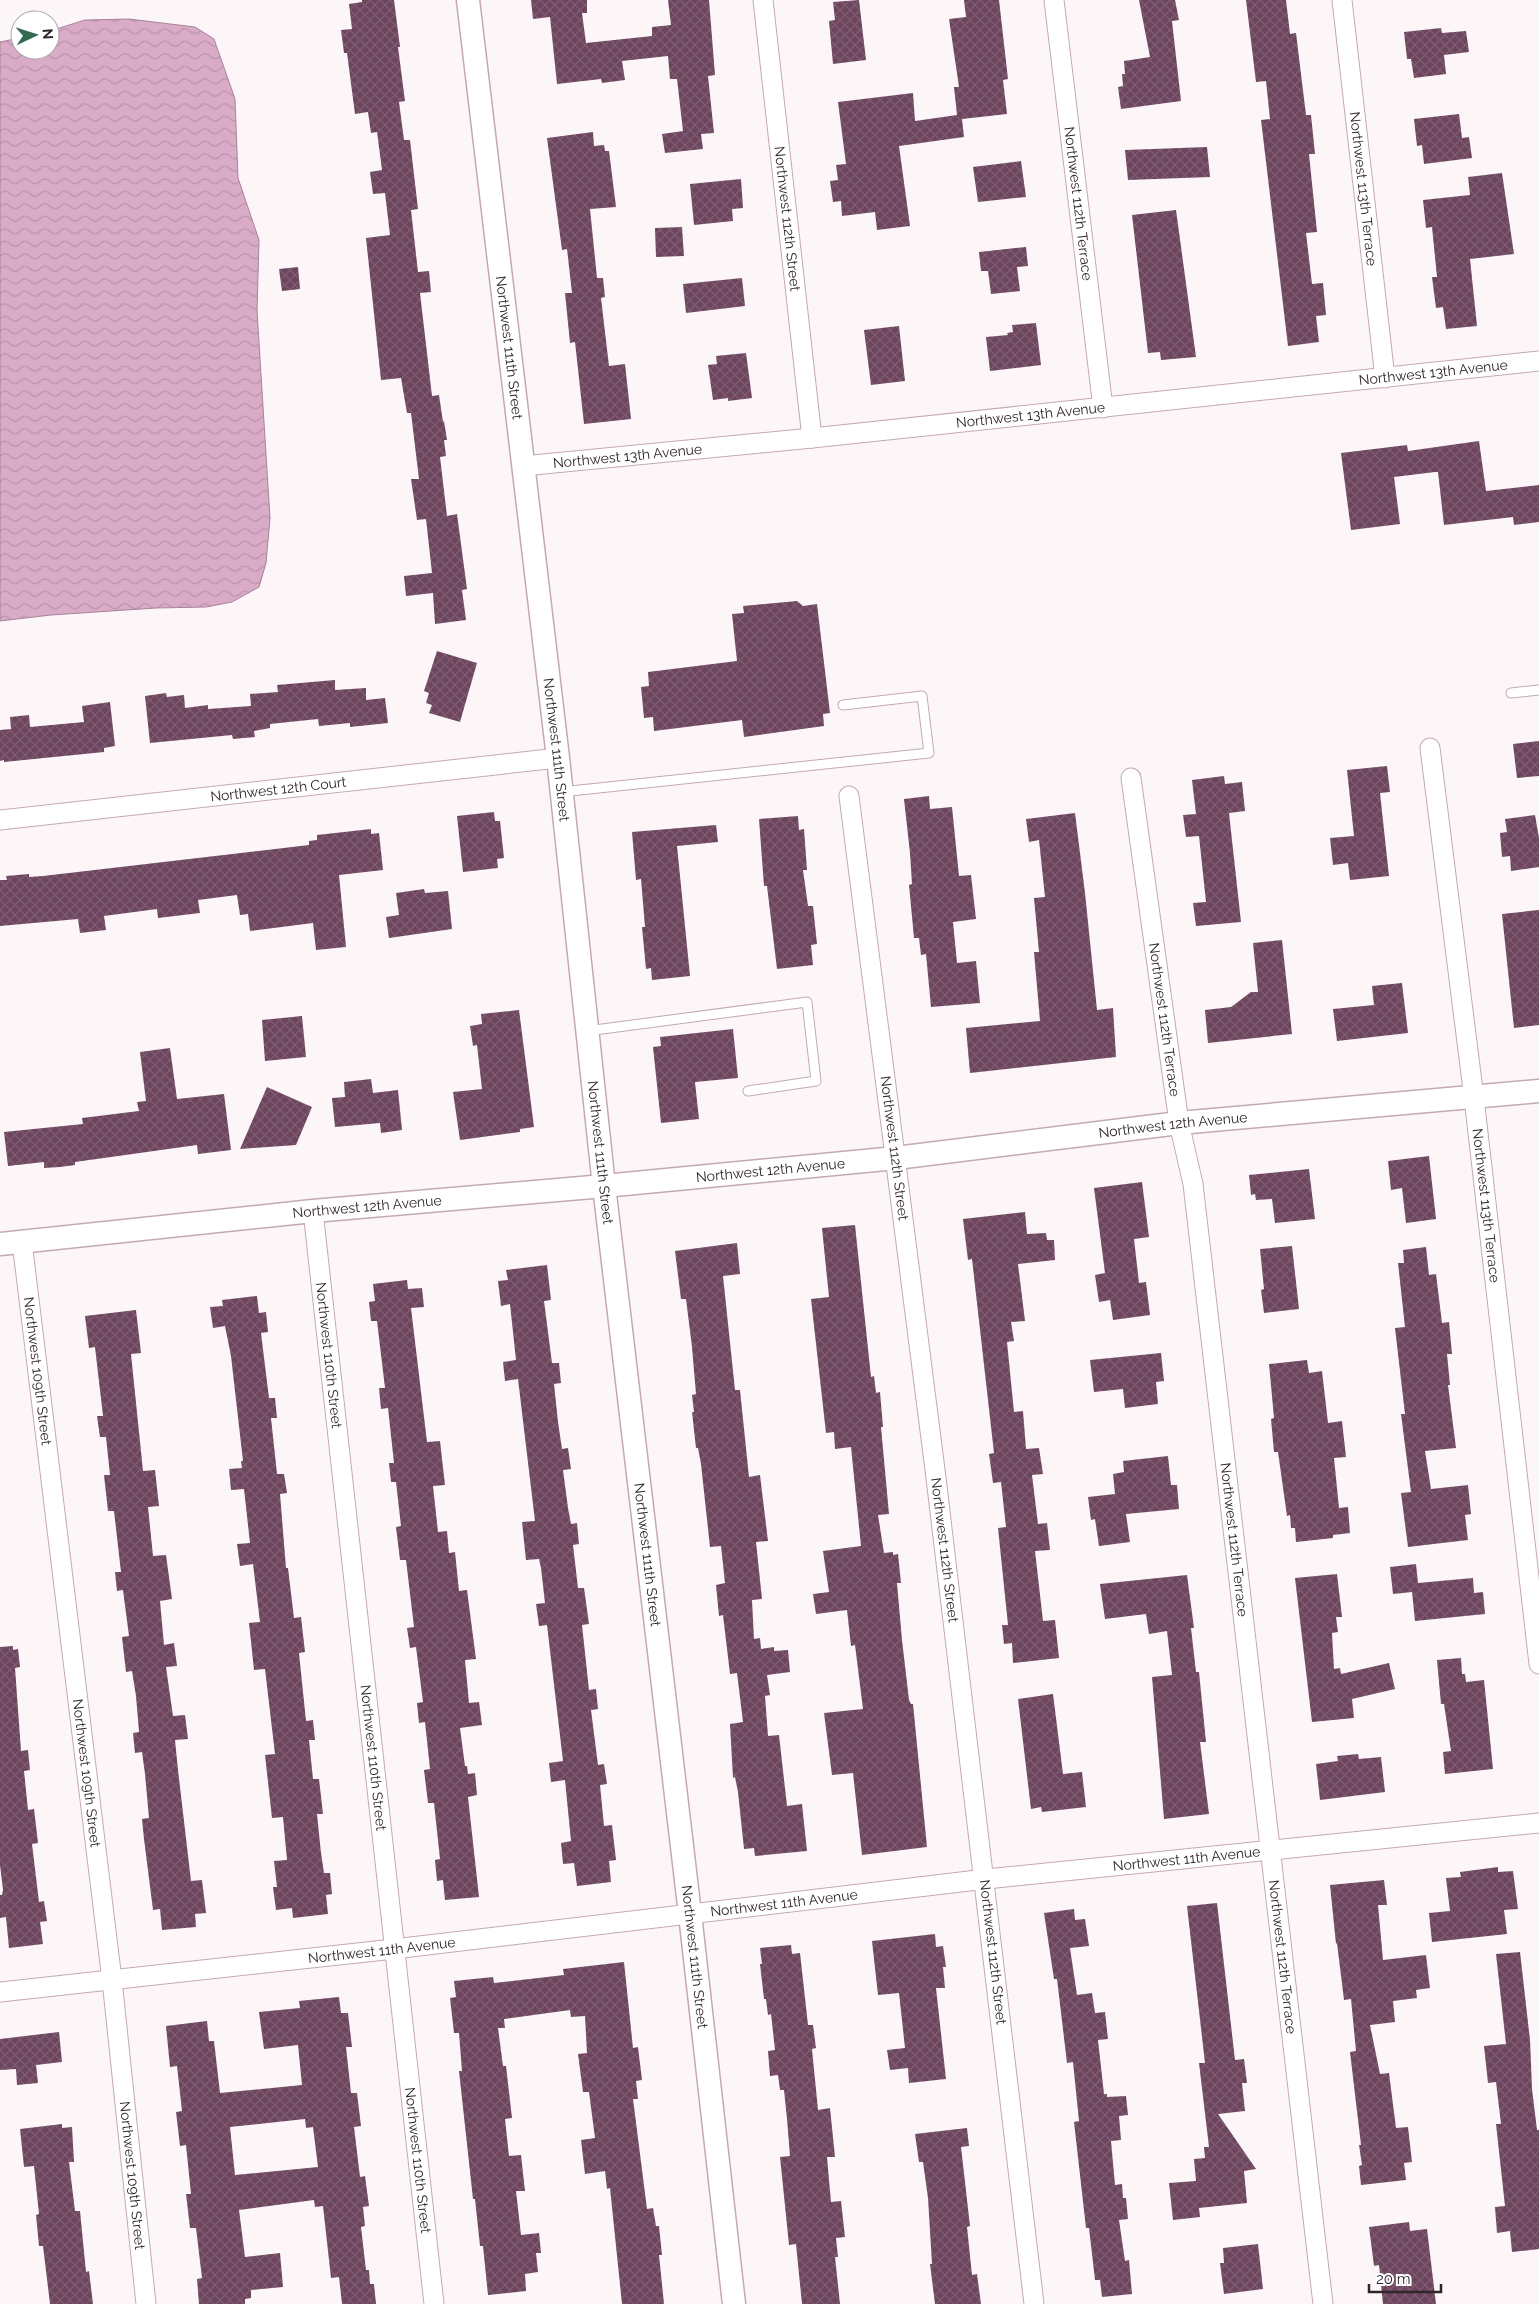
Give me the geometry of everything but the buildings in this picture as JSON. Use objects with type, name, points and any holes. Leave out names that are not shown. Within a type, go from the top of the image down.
[{"type":"street","name":"Northwest 111th Street","points":[[468,0],[558,758],[604,1186],[734,2304]]},
{"type":"street","name":"Northwest 112th Street","points":[[763,0],[812,438]]},
{"type":"street","name":"Northwest 112th Terrace","points":[[1054,0],[1103,408]]},
{"type":"street","name":"Northwest 113th Terrace","points":[[1342,0],[1385,378]]},
{"type":"street","name":"Northwest 13th Avenue","points":[[523,466],[1103,408],[1539,361]]},
{"type":"street","name":"Northwest 113th Terrace","points":[[1430,748],[1474,1098],[1539,1664]]},
{"type":"street","name":"Northwest 12th Court","points":[[0,820],[558,758]]},
{"type":"street","name":"Northwest 112th Terrace","points":[[1131,778],[1179,1123],[1193,1184],[1323,2304]]},
{"type":"street","name":"Northwest 112th Street","points":[[849,796],[986,1879],[1034,2304]]},
{"type":"street","name":"Northwest 12th Avenue","points":[[0,1244],[313,1211],[896,1158],[1179,1123],[1539,1091]]},
{"type":"street","name":"Northwest 110th Street","points":[[313,1211],[434,2304]]},
{"type":"street","name":"Northwest 109th Street","points":[[22,1242],[112,1980],[146,2304]]},
{"type":"street","name":"Northwest 11th Avenue","points":[[0,1992],[394,1949],[986,1879],[1539,1823]]},
{"type":"lane","points":[[1511,693],[1539,690]]},
{"type":"lane","points":[[561,792],[929,753],[922,696],[843,706]]},
{"type":"lane","points":[[587,1031],[808,1002],[816,1082],[748,1091]]},
{"type":"water","points":[[129,19],[195,27],[214,39],[235,99],[238,178],[259,240],[257,311],[270,518],[266,563],[259,587],[232,602],[206,607],[156,608],[51,615],[0,621],[0,42],[10,40],[10,60],[60,60],[60,28],[85,20]]}]
